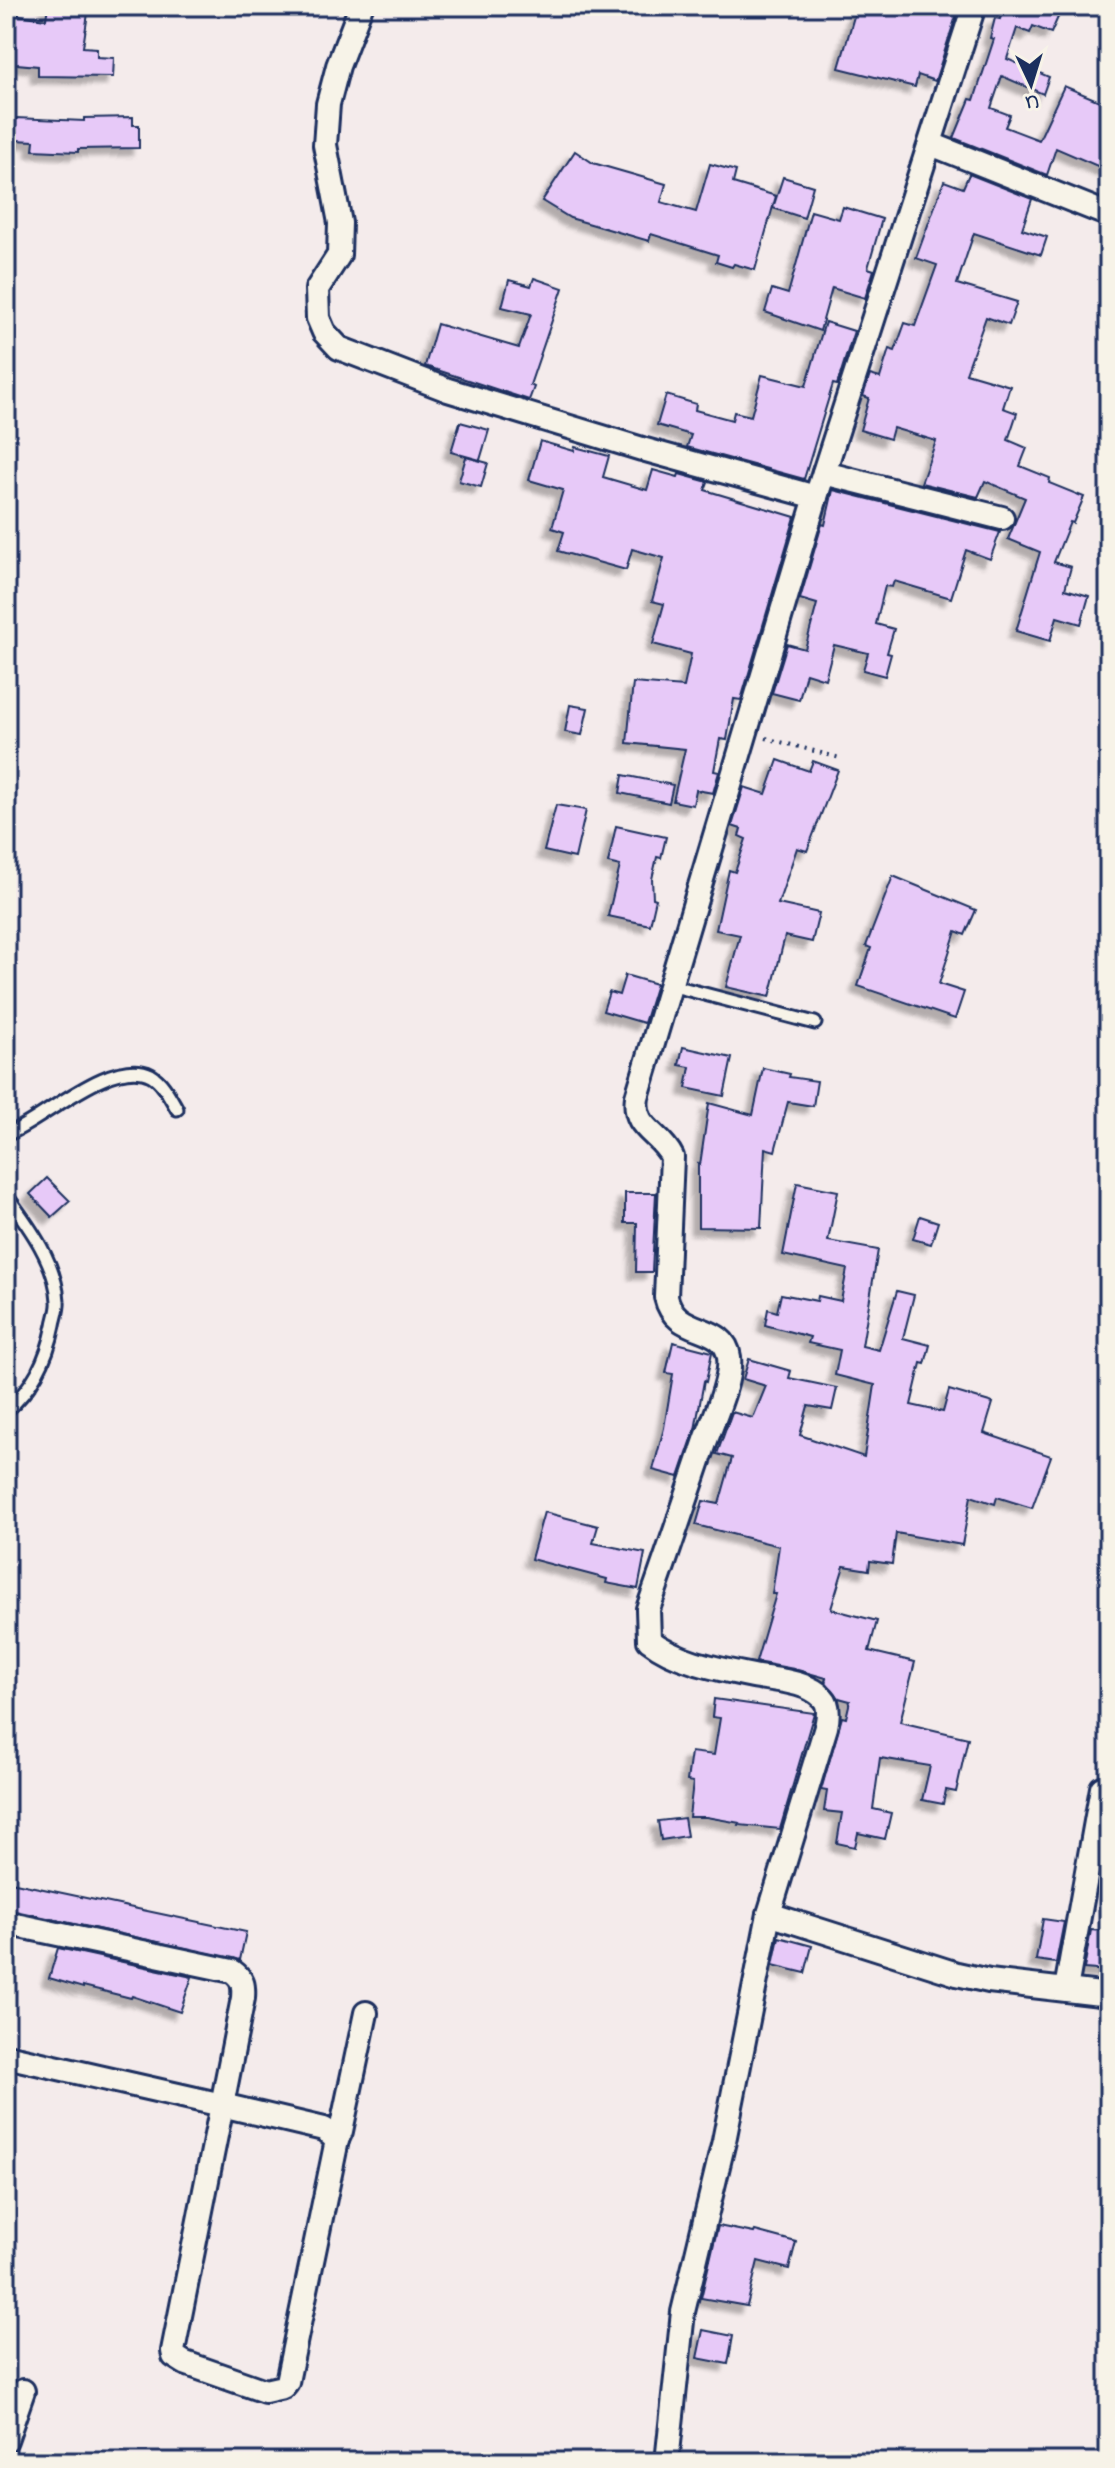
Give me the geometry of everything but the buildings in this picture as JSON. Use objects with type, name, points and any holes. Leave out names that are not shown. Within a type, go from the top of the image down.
[{"type":"street","points":[[361,6],[338,66],[328,104],[325,145],[340,223],[339,255],[317,289],[316,304],[320,325],[339,348],[448,390],[816,497]]},
{"type":"street","points":[[667,2462],[683,2312],[724,2141],[769,1914],[826,1727],[827,1704],[822,1696],[799,1685],[719,1668],[661,1649],[649,1640],[648,1609],[718,1406],[729,1356],[716,1336],[676,1319],[669,1311],[666,1297],[672,1157],[668,1148],[640,1122],[635,1110],[816,497],[974,6]]},
{"type":"street","points":[[931,144],[1109,215]]},
{"type":"street","points":[[824,473],[1002,518]]},
{"type":"street","points":[[1066,1989],[1102,1788]]},
{"type":"street","points":[[769,1914],[957,1974],[989,1981],[1109,1995]]},
{"type":"street","points":[[6,1923],[232,1971],[240,1976],[244,1985],[243,1998],[173,2351],[174,2356],[185,2363],[265,2391],[279,2390],[287,2382],[366,2013]]},
{"type":"street","points":[[6,2056],[324,2129],[337,2140]]},
{"type":"street","points":[[6,2440],[23,2391]]},
{"type":"lane","points":[[670,985],[815,1023]]},
{"type":"lane","points":[[6,1135],[94,1083],[132,1072],[148,1074],[160,1082],[177,1109]]},
{"type":"lane","points":[[6,1195],[38,1242],[52,1275],[58,1302],[51,1342],[41,1368],[24,1396],[6,1411]]},
{"type":"path","points":[[745,732],[840,758]]}]
